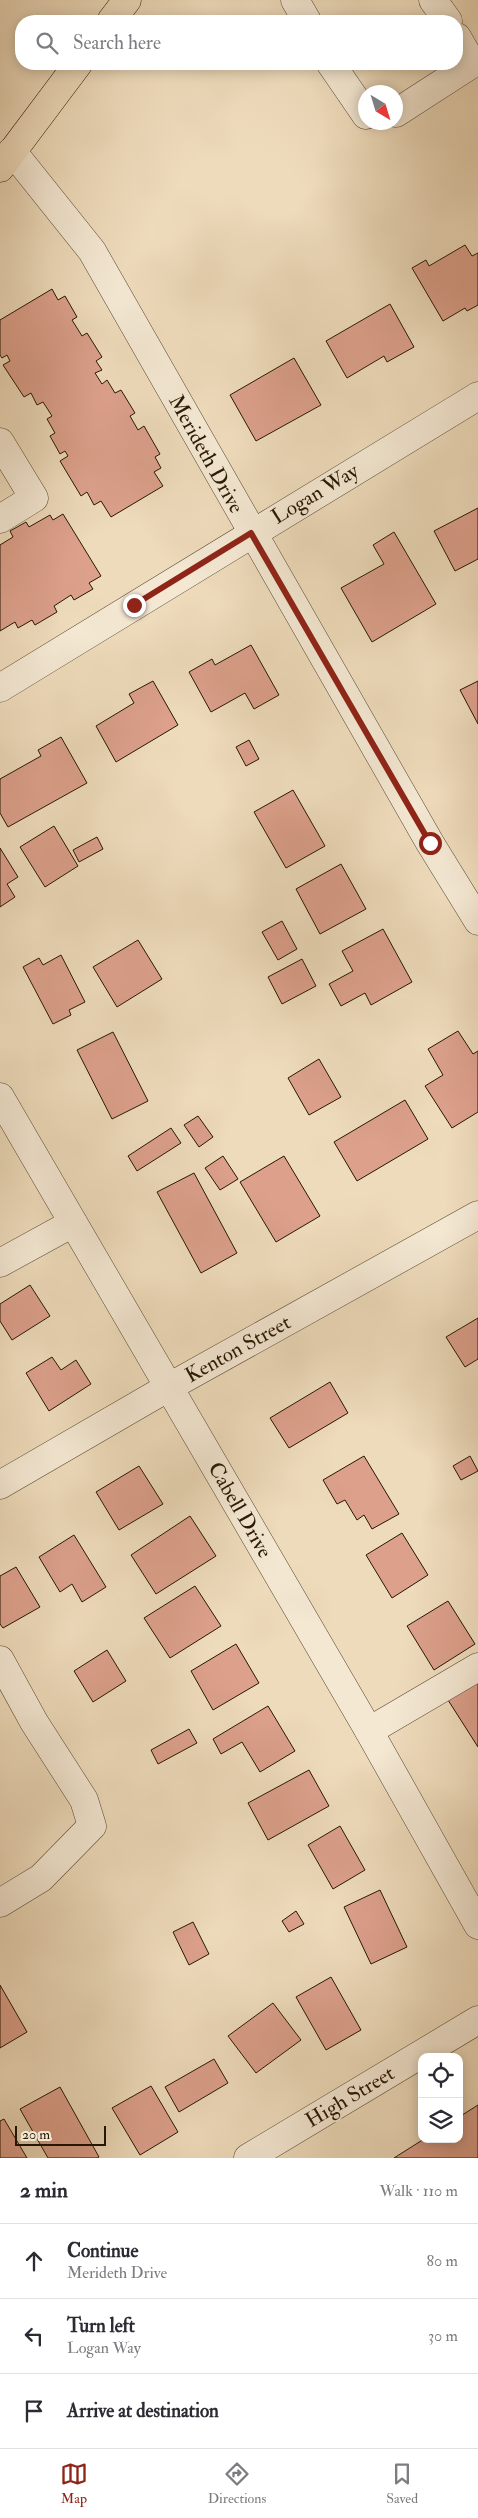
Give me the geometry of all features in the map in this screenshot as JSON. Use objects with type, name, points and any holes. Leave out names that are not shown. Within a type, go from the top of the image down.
[{"type":"main road","points":[[116,15],[127,0]]},
{"type":"main road","points":[[6,159],[73,70]]},
{"type":"street","points":[[295,0],[304,15]]},
{"type":"street","points":[[433,0],[444,15]]},
{"type":"street","points":[[463,45],[475,61],[463,69]]},
{"type":"street","points":[[336,70],[358,103]]},
{"type":"street","points":[[403,108],[461,70]]},
{"type":"street","name":"Merideth Drive","points":[[6,159],[92,251],[251,533],[430,843],[478,921]]},
{"type":"street","name":"Logan Way","points":[[0,688],[478,396]]},
{"type":"street","points":[[0,442],[34,498],[0,519]]},
{"type":"street","name":"Cabell Drive","points":[[0,1097],[370,1731],[478,1925]]},
{"type":"street","name":"Kenton Street","points":[[0,1485],[169,1387],[478,1215]]},
{"type":"street","points":[[0,1263],[73,1223]]},
{"type":"street","points":[[0,1660],[34,1722],[84,1800],[92,1826],[41,1878],[0,1903]]},
{"type":"street","points":[[370,1731],[478,1667]]},
{"type":"street","name":"High Street","points":[[248,2158],[478,2020]]},
{"type":"building","points":[[465,245],[472,256],[478,253],[478,305],[467,311],[465,308],[443,321],[412,268],[426,260],[429,266]]},
{"type":"building","points":[[52,289],[58,300],[65,296],[77,317],[72,320],[82,336],[87,333],[102,357],[96,361],[102,370],[95,373],[102,384],[107,380],[115,393],[121,390],[135,413],[130,416],[138,430],[144,426],[160,454],[155,457],[161,468],[154,472],[163,486],[111,517],[101,501],[94,505],[87,492],[81,496],[60,461],[68,456],[65,451],[60,454],[50,436],[55,433],[47,419],[52,416],[43,402],[37,405],[31,393],[24,397],[3,365],[10,361],[7,355],[2,358],[0,355],[0,320]]},
{"type":"building","points":[[390,304],[414,347],[387,362],[384,356],[347,378],[326,341]]},
{"type":"building","points":[[294,358],[321,405],[256,441],[230,395]]},
{"type":"building","points":[[478,508],[478,559],[455,571],[434,531]]},
{"type":"building","points":[[63,514],[101,576],[89,583],[93,589],[74,600],[71,595],[54,606],[57,612],[35,625],[32,620],[18,628],[15,622],[0,631],[0,545],[13,537],[10,531],[26,522],[29,527],[50,515],[53,520]]},
{"type":"building","points":[[394,532],[436,604],[372,642],[341,588],[384,564],[373,545]]},
{"type":"building","points":[[251,645],[279,695],[254,709],[245,693],[211,712],[189,672],[212,659],[215,665]]},
{"type":"building","points":[[153,681],[178,725],[116,762],[96,726],[134,703],[129,694]]},
{"type":"building","points":[[478,681],[478,724],[460,690]]},
{"type":"building","points":[[61,737],[87,783],[8,827],[0,813],[0,779],[41,756],[38,750]]},
{"type":"building","points":[[249,740],[259,759],[246,766],[236,747]]},
{"type":"building","points":[[293,790],[325,846],[286,868],[254,812]]},
{"type":"building","points":[[54,826],[78,866],[45,887],[20,847]]},
{"type":"building","points":[[97,837],[103,849],[79,862],[73,850]]},
{"type":"building","points":[[0,848],[18,877],[7,884],[15,897],[0,907]]},
{"type":"building","points":[[341,864],[366,909],[320,934],[296,889]]},
{"type":"building","points":[[282,921],[297,949],[278,960],[262,932]]},
{"type":"building","points":[[383,929],[412,982],[371,1005],[365,993],[341,1006],[329,984],[353,971],[342,951]]},
{"type":"building","points":[[138,940],[162,979],[117,1007],[93,967]]},
{"type":"building","points":[[61,955],[85,1002],[69,1010],[71,1015],[53,1024],[23,967],[39,958],[43,965]]},
{"type":"building","points":[[302,959],[316,986],[282,1004],[268,977]]},
{"type":"building","points":[[458,1031],[473,1054],[478,1051],[478,1112],[452,1128],[425,1086],[443,1075],[428,1049]]},
{"type":"building","points":[[113,1032],[148,1101],[112,1119],[77,1050]]},
{"type":"building","points":[[319,1059],[341,1097],[309,1115],[288,1078]]},
{"type":"building","points":[[405,1100],[428,1139],[357,1181],[334,1142]]},
{"type":"building","points":[[198,1116],[213,1137],[199,1147],[184,1125]]},
{"type":"building","points":[[171,1128],[181,1143],[137,1171],[128,1156]]},
{"type":"building","points":[[223,1156],[238,1179],[220,1190],[205,1168]]},
{"type":"building","points":[[284,1156],[320,1216],[276,1242],[240,1182]]},
{"type":"building","points":[[194,1173],[237,1253],[201,1273],[157,1192]]},
{"type":"building","points":[[30,1285],[50,1316],[12,1340],[0,1321],[0,1304]]},
{"type":"building","points":[[478,1318],[478,1359],[465,1367],[446,1337]]},
{"type":"building","points":[[52,1357],[61,1370],[76,1360],[91,1384],[49,1411],[26,1373]]},
{"type":"building","points":[[330,1382],[348,1413],[289,1448],[270,1418]]},
{"type":"building","points":[[364,1456],[399,1514],[372,1529],[364,1515],[357,1520],[345,1500],[337,1504],[323,1480]]},
{"type":"building","points":[[470,1456],[478,1471],[461,1480],[453,1466]]},
{"type":"building","points":[[139,1466],[163,1504],[119,1530],[96,1492]]},
{"type":"building","points":[[190,1516],[216,1556],[156,1594],[131,1555]]},
{"type":"building","points":[[402,1533],[428,1575],[392,1598],[366,1555]]},
{"type":"building","points":[[74,1535],[106,1587],[82,1602],[72,1584],[60,1592],[39,1557]]},
{"type":"building","points":[[16,1567],[40,1607],[3,1628],[0,1624],[0,1576]]},
{"type":"building","points":[[195,1586],[221,1626],[170,1658],[144,1618]]},
{"type":"building","points":[[448,1601],[475,1644],[434,1670],[407,1626]]},
{"type":"building","points":[[236,1644],[259,1683],[213,1710],[191,1671]]},
{"type":"building","points":[[107,1650],[126,1681],[93,1702],[74,1671]]},
{"type":"building","points":[[478,1681],[478,1747],[448,1700]]},
{"type":"building","points":[[268,1706],[295,1751],[260,1772],[242,1742],[221,1754],[213,1739]]},
{"type":"building","points":[[189,1729],[197,1743],[158,1764],[151,1750]]},
{"type":"building","points":[[309,1770],[329,1806],[268,1840],[248,1803]]},
{"type":"building","points":[[340,1826],[365,1870],[333,1889],[308,1845]]},
{"type":"building","points":[[380,1890],[407,1947],[371,1964],[344,1907]]},
{"type":"building","points":[[296,1911],[304,1924],[289,1932],[282,1921]]},
{"type":"building","points":[[193,1922],[209,1954],[189,1965],[173,1932]]},
{"type":"building","points":[[331,1977],[361,2030],[326,2050],[296,1997]]},
{"type":"building","points":[[0,1985],[27,2032],[0,2048]]},
{"type":"building","points":[[273,2003],[301,2040],[256,2073],[228,2036]]},
{"type":"building","points":[[214,2059],[228,2083],[179,2112],[165,2087]]},
{"type":"building","points":[[151,2086],[178,2132],[140,2155],[112,2108]]},
{"type":"building","points":[[60,2087],[99,2157],[48,2158],[20,2109]]},
{"type":"building","points":[[478,2105],[478,2158],[394,2158],[418,2143],[463,2143],[463,2114]]},
{"type":"building","points":[[4,2119],[27,2158],[0,2158],[0,2121]]},
{"type":"route","points":[[134,605],[251,533],[430,843]]}]
